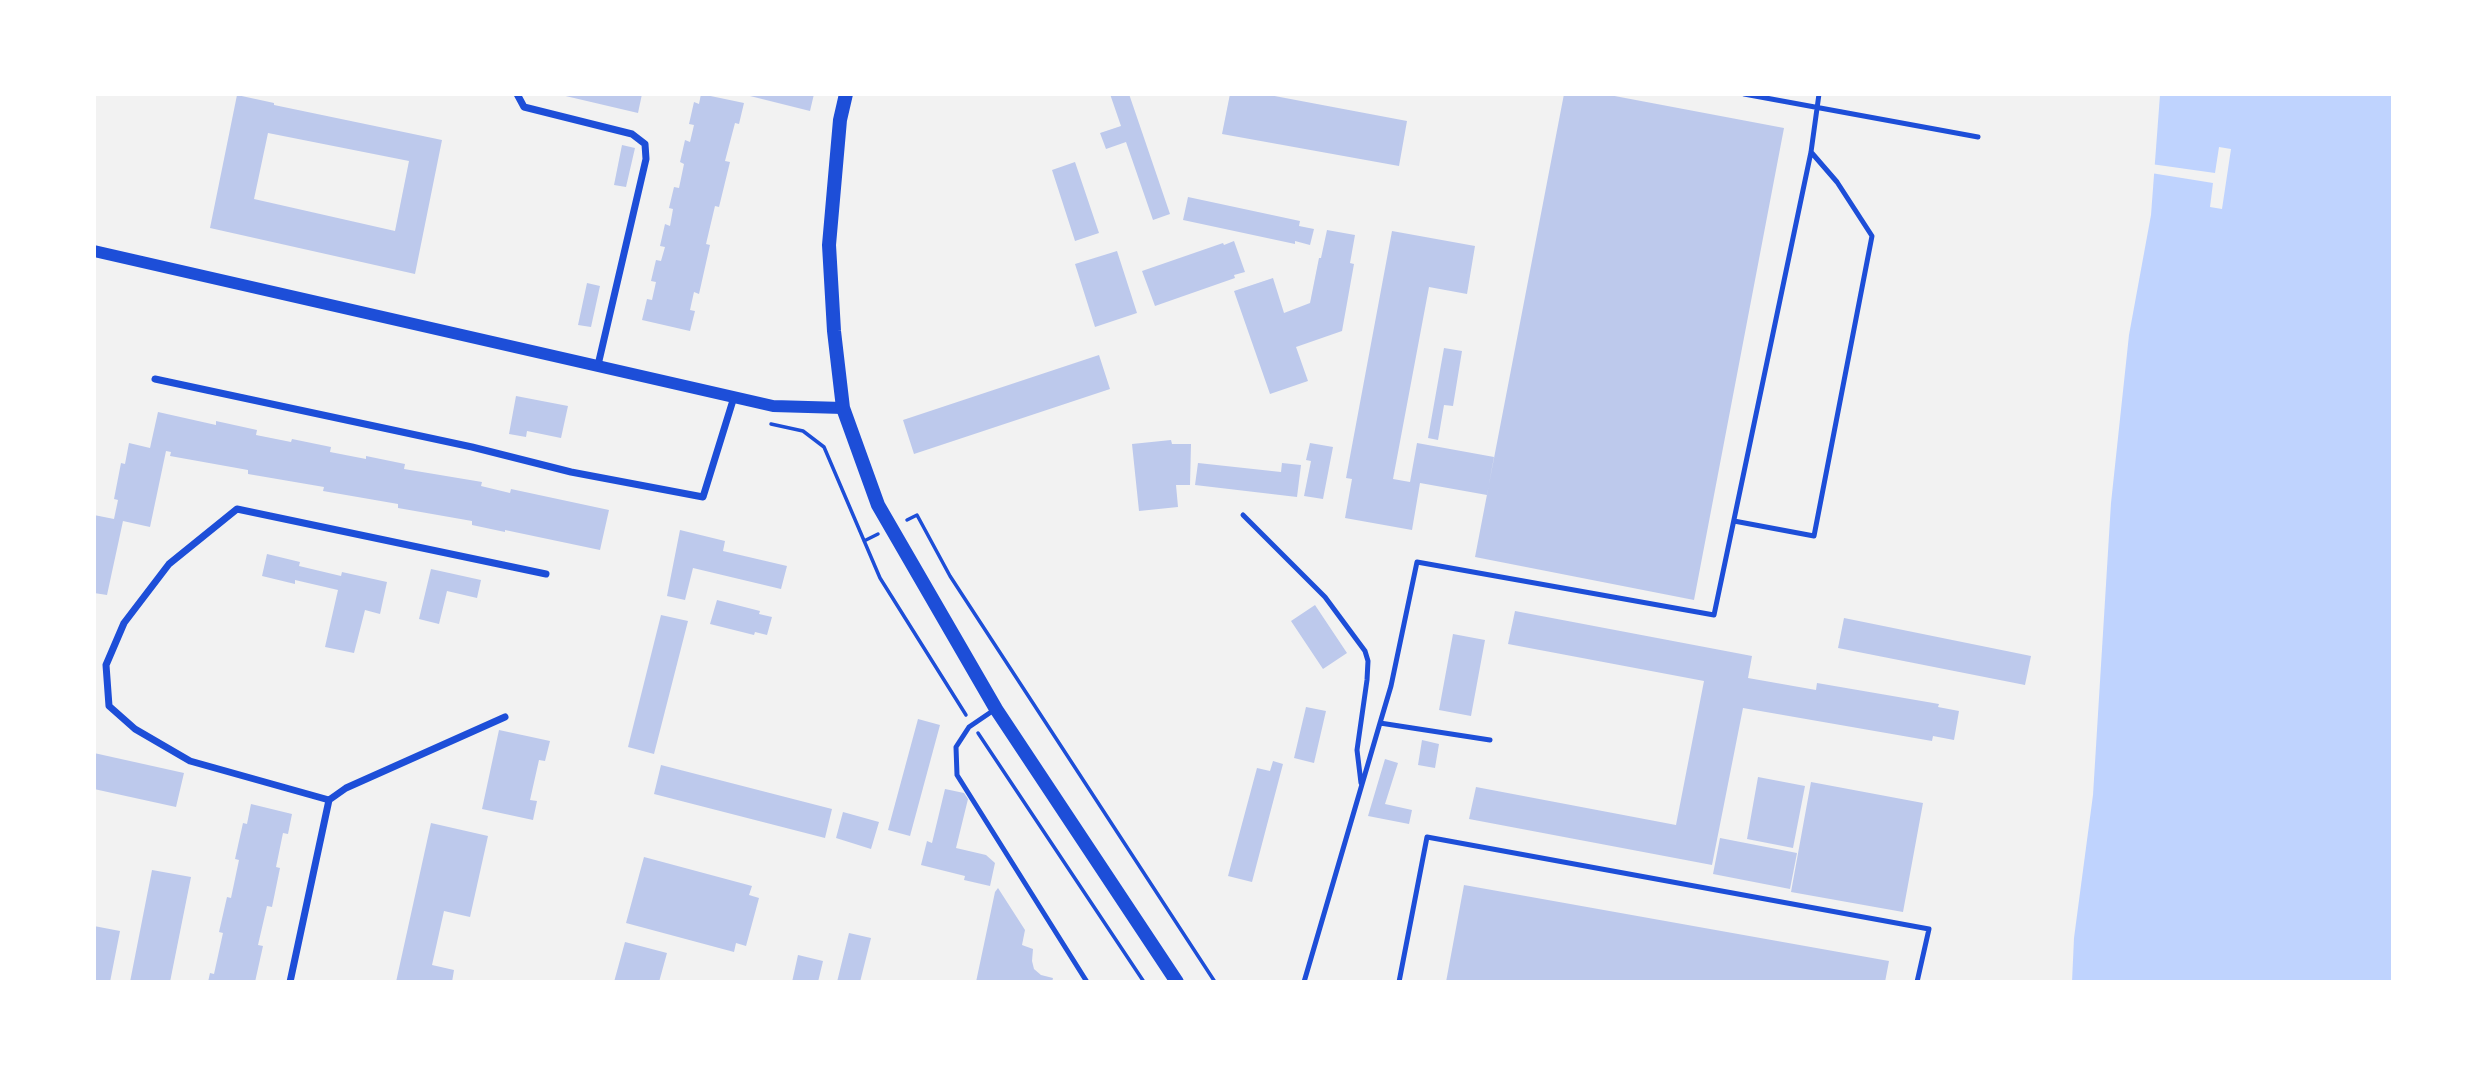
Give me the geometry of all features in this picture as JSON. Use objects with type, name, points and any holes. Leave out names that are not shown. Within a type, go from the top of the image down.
[{"type":"main road","points":[[846,94],[838,132],[829,245],[834,331],[843,408],[878,505],[996,709],[1177,982]]},
{"type":"street","points":[[517,94],[524,107],[632,134],[645,144],[646,159],[598,365]]},
{"type":"street","points":[[94,251],[773,406],[843,408]]},
{"type":"street","points":[[155,379],[472,447],[571,472],[703,497],[734,397]]},
{"type":"street","points":[[329,800],[190,761],[135,729],[109,706],[106,665],[124,623],[169,564],[237,509],[546,573]]},
{"type":"street","points":[[290,982],[329,800],[346,788],[505,717]]},
{"type":"lane","points":[[1744,94],[1978,138]]},
{"type":"lane","points":[[1304,982],[1391,685],[1417,562],[1714,615],[1811,152],[1819,94]]},
{"type":"lane","points":[[1734,521],[1814,536],[1872,236],[1837,182],[1811,152]]},
{"type":"lane","points":[[1243,515],[1325,597],[1364,650],[1368,661],[1367,680],[1357,750],[1362,786]]},
{"type":"lane","points":[[996,709],[973,725],[956,747],[957,775],[1087,982]]},
{"type":"lane","points":[[1380,723],[1490,740]]},
{"type":"lane","points":[[1399,982],[1427,837],[1929,929],[1917,982]]},
{"type":"path","points":[[766,423],[803,431],[824,447],[880,578],[973,725],[1144,982]]},
{"type":"path","points":[[864,541],[917,515],[950,576],[1215,982]]},
{"type":"water","points":[[2160,95],[2392,95],[2392,981],[2072,982],[2074,938],[2093,795],[2111,503],[2129,335],[2151,215]]},
{"type":"pier","points":[[2219,147],[2231,149],[2222,209],[2210,207],[2213,183],[2151,173],[2151,164],[2215,173]]},
{"type":"building","points":[[557,94],[642,94],[638,113]]},
{"type":"building","points":[[701,94],[744,103],[739,124],[735,123],[725,161],[730,162],[706,244],[710,245],[699,294],[694,292],[690,310],[695,311],[690,331],[642,320],[647,299],[652,300],[656,282],[651,281],[656,260],[661,261],[665,247],[660,246],[665,224],[670,226],[673,209],[669,208],[674,187],[679,188],[684,164],[680,162],[685,140],[690,142],[694,125],[689,124],[694,102],[699,104]]},
{"type":"building","points":[[742,94],[814,94],[810,111]]},
{"type":"building","points":[[1110,94],[1129,94],[1170,214],[1153,220],[1126,142],[1106,149],[1100,133],[1121,126]]},
{"type":"building","points":[[1230,94],[1264,94],[1407,121],[1399,166],[1222,134]]},
{"type":"building","points":[[1564,94],[1604,94],[1784,128],[1694,600],[1475,557]]},
{"type":"building","points":[[237,95],[442,140],[415,274],[210,228]],"holes":[[[268,133],[409,161],[395,231],[254,199]]]},
{"type":"building","points":[[622,145],[635,148],[626,187],[614,185]]},
{"type":"building","points":[[1075,162],[1099,233],[1075,241],[1052,170]]},
{"type":"building","points":[[1188,197],[1300,221],[1299,226],[1314,229],[1310,245],[1183,220]]},
{"type":"building","points":[[1327,230],[1355,235],[1350,263],[1354,264],[1342,331],[1296,347],[1308,381],[1270,394],[1234,291],[1273,278],[1284,313],[1310,303]]},
{"type":"building","points":[[1392,231],[1475,246],[1467,294],[1429,287],[1393,479],[1410,482],[1417,443],[1494,457],[1487,495],[1420,483],[1412,530],[1345,518],[1352,479],[1346,478]]},
{"type":"building","points":[[1234,241],[1245,272],[1155,306],[1142,271]]},
{"type":"building","points":[[1117,251],[1137,313],[1095,327],[1075,264]]},
{"type":"building","points":[[587,283],[600,286],[591,327],[578,325]]},
{"type":"building","points":[[1444,348],[1462,351],[1453,406],[1444,405],[1438,440],[1428,438]]},
{"type":"building","points":[[1099,355],[1110,389],[914,454],[903,420]]},
{"type":"building","points":[[516,396],[568,406],[561,438],[527,431],[526,437],[509,434]]},
{"type":"building","points":[[158,412],[216,425],[216,421],[257,430],[256,435],[331,447],[330,452],[405,464],[404,469],[482,482],[481,486],[510,493],[511,489],[609,510],[600,550],[472,525],[472,521],[398,508],[398,504],[323,491],[324,487],[248,474],[248,470],[170,456],[171,452],[166,451],[150,527],[123,521],[107,595],[94,593],[94,515],[114,519],[118,500],[114,499],[121,463],[125,464],[129,443],[150,448]]},
{"type":"building","points":[[1171,440],[1172,444],[1191,444],[1190,485],[1176,485],[1178,507],[1139,511],[1132,444]]},
{"type":"building","points":[[1310,443],[1333,447],[1323,499],[1304,496],[1311,461],[1306,460]]},
{"type":"building","points":[[1198,463],[1281,472],[1282,463],[1301,465],[1297,497],[1195,485]]},
{"type":"building","points":[[680,530],[725,541],[723,551],[787,566],[781,589],[693,568],[685,600],[667,596]]},
{"type":"building","points":[[267,554],[300,562],[299,566],[341,576],[342,572],[387,582],[380,614],[365,610],[354,653],[325,647],[338,590],[262,576]]},
{"type":"building","points":[[431,569],[481,580],[477,598],[447,591],[439,624],[419,619]]},
{"type":"building","points":[[717,600],[760,611],[759,614],[772,617],[767,635],[755,632],[754,635],[710,624]]},
{"type":"building","points":[[1315,605],[1347,653],[1323,669],[1291,621]]},
{"type":"building","points":[[1515,611],[1752,656],[1748,678],[1816,690],[1817,683],[1939,704],[1938,707],[1959,711],[1954,740],[1933,736],[1932,741],[1743,708],[1712,865],[1469,819],[1476,787],[1676,825],[1704,681],[1508,644]]},
{"type":"building","points":[[661,615],[688,621],[654,754],[628,747]]},
{"type":"building","points":[[1844,618],[2031,656],[2025,685],[1838,648]]},
{"type":"building","points":[[1453,634],[1485,640],[1471,716],[1439,710]]},
{"type":"building","points":[[1306,707],[1326,711],[1314,763],[1294,758]]},
{"type":"building","points":[[918,719],[940,725],[910,836],[888,830]]},
{"type":"building","points":[[499,730],[550,741],[545,761],[539,760],[530,800],[537,801],[533,820],[482,809]]},
{"type":"building","points":[[1422,740],[1439,744],[1435,768],[1418,765]]},
{"type":"building","points":[[94,753],[184,773],[176,807],[94,789]]},
{"type":"building","points":[[1385,759],[1398,763],[1385,804],[1412,810],[1409,824],[1368,816]]},
{"type":"building","points":[[1273,761],[1283,764],[1252,882],[1228,876],[1257,768],[1270,771]]},
{"type":"building","points":[[661,765],[832,809],[825,838],[654,794]]},
{"type":"building","points":[[1758,777],[1805,786],[1793,848],[1747,839]]},
{"type":"building","points":[[1811,782],[1923,803],[1903,912],[1791,892]]},
{"type":"building","points":[[945,789],[964,793],[968,799],[956,848],[986,855],[995,863],[990,886],[964,880],[965,876],[921,865],[927,841],[932,843]]},
{"type":"building","points":[[251,804],[292,814],[288,834],[283,833],[276,867],[280,868],[272,907],[267,906],[258,945],[263,946],[255,982],[208,982],[210,973],[214,974],[223,933],[219,932],[227,897],[231,898],[239,860],[235,859],[243,823],[247,824]]},
{"type":"building","points":[[843,812],[879,822],[871,849],[836,838]]},
{"type":"building","points":[[431,823],[488,836],[470,917],[444,911],[432,965],[454,970],[452,982],[396,982]]},
{"type":"building","points":[[1720,838],[1797,853],[1790,889],[1713,874]]},
{"type":"building","points":[[644,857],[752,886],[749,895],[759,898],[746,946],[736,943],[734,952],[626,923]]},
{"type":"building","points":[[152,870],[191,877],[170,982],[130,982]]},
{"type":"building","points":[[1464,885],[1889,961],[1885,982],[1446,982]]},
{"type":"building","points":[[998,888],[1025,930],[1022,945],[1033,949],[1034,969],[1041,975],[1053,978],[1052,982],[976,982]]},
{"type":"building","points":[[94,926],[120,931],[110,982],[94,982]]},
{"type":"building","points":[[849,933],[871,938],[860,982],[837,982]]},
{"type":"building","points":[[625,942],[667,953],[659,982],[614,982]]},
{"type":"building","points":[[798,955],[823,961],[818,982],[792,982]]}]
